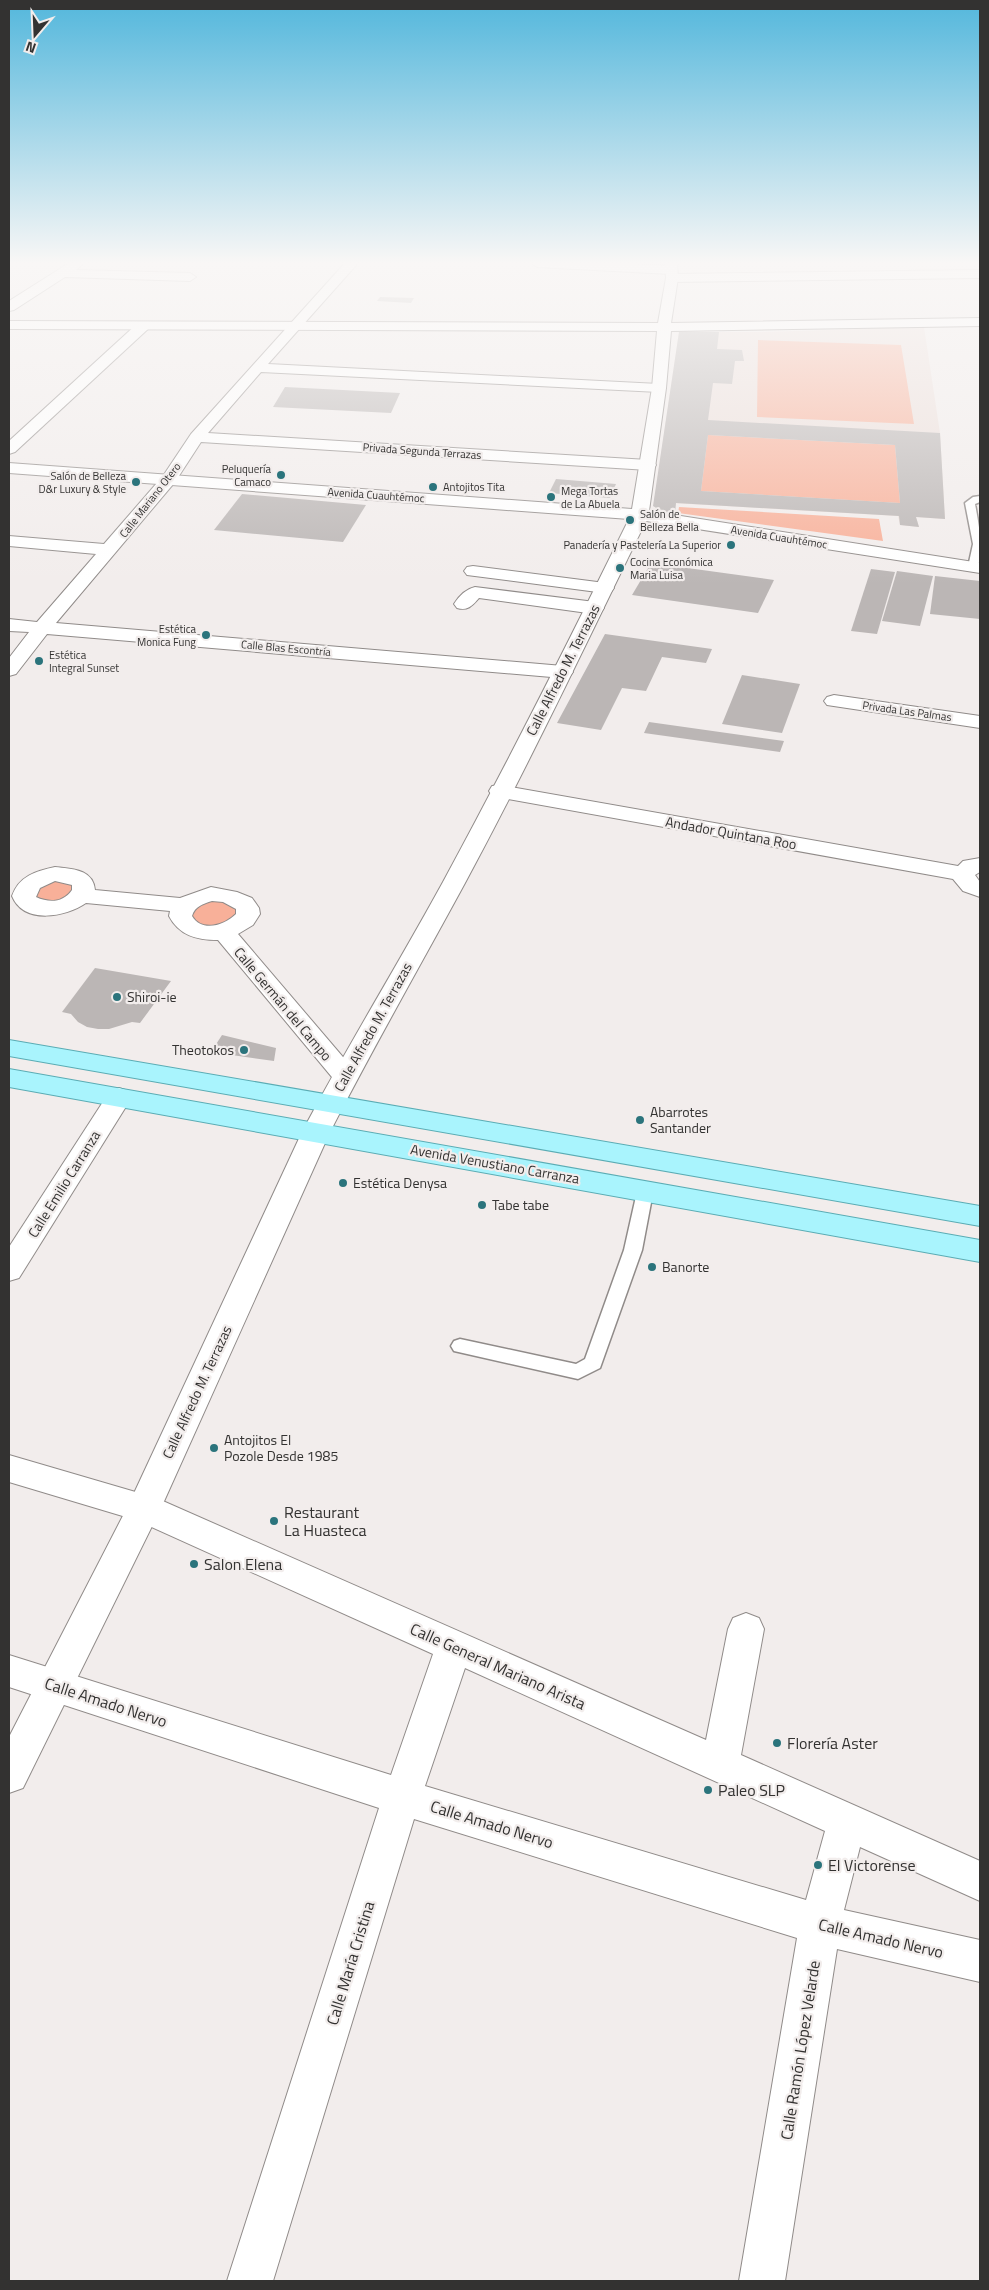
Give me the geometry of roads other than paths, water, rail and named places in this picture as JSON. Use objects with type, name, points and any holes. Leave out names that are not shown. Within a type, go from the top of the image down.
[{"type":"main road","points":[[9,1048],[980,1216]]},
{"type":"main road","name":"Avenida Venustiano Carranza","points":[[9,1078],[980,1251]]},
{"type":"street","points":[[9,449],[95,370]]},
{"type":"street","name":"Calle Mariano Otero","points":[[9,670],[43,627],[169,479],[196,437],[255,370]]},
{"type":"street","points":[[295,370],[659,388]]},
{"type":"street","name":"Calle Alfredo M. Terrazas","points":[[9,1775],[144,1508],[330,1104],[454,882],[563,672],[640,515],[660,370]]},
{"type":"street","name":"Privada Segunda Terrazas","points":[[196,437],[648,465]]},
{"type":"street","name":"Avenida Cuauhtémoc","points":[[9,468],[640,515],[977,567]]},
{"type":"street","points":[[9,541],[110,550]]},
{"type":"street","points":[[473,571],[605,588]]},
{"type":"street","points":[[462,604],[475,592],[595,608]]},
{"type":"street","name":"Calle Blas Escontría","points":[[9,625],[563,672]]},
{"type":"street","name":"Privada Las Palmas","points":[[834,701],[980,722]]},
{"type":"street","name":"Andador Quintana Roo","points":[[500,791],[972,870]]},
{"type":"street","points":[[972,870],[964,880],[969,885],[980,890]]},
{"type":"street","points":[[55,874],[73,876],[84,884],[83,896],[69,905],[49,909],[17,904],[24,896],[29,884],[55,874]]},
{"type":"street","name":"Calle Germán del Campo","points":[[83,896],[184,905],[201,896],[211,894],[232,895],[246,904],[248,911],[246,917],[233,928],[223,931],[345,1076]]},
{"type":"street","points":[[184,905],[180,912],[180,918],[184,924],[200,932],[223,931]]},
{"type":"street","name":"Calle Emilio Carranza","points":[[9,1270],[119,1097]]},
{"type":"street","name":"Calle General Mariano Arista","points":[[9,1469],[144,1508],[980,1881]]},
{"type":"street","points":[[720,1765],[746,1630]]},
{"type":"street","name":"Calle María Cristina","points":[[250,2281],[402,1797],[454,1646]]},
{"type":"street","name":"Calle Amado Nervo","points":[[9,1671],[402,1797],[820,1925],[980,1962]]},
{"type":"street","name":"Calle Ramón López Velarde","points":[[762,2281],[820,1925],[847,1822]]},
{"type":"lane","points":[[977,567],[979,544],[970,503],[980,499]]},
{"type":"lane","points":[[460,1346],[578,1372],[593,1363],[633,1250],[645,1192]]},
{"type":"place","name":"Peluquería Camaco","points":[[281,475]]},
{"type":"place","name":"Salón de Belleza D&r Luxury & Style","points":[[136,482]]},
{"type":"place","name":"Antojitos Tita","points":[[433,487]]},
{"type":"place","name":"Mega Tortas de La Abuela","points":[[551,497]]},
{"type":"place","name":"Salón de Belleza Bella","points":[[630,520]]},
{"type":"place","name":"Panadería y Pastelería La Superior","points":[[731,545]]},
{"type":"place","name":"Cocina Económica Maria Luisa","points":[[620,568]]},
{"type":"place","name":"Estética Monica Fung","points":[[206,635]]},
{"type":"place","name":"Estética Integral Sunset","points":[[39,661]]},
{"type":"place","name":"Shiroi-ie","points":[[117,997]]},
{"type":"place","name":"Theotokos","points":[[244,1050]]},
{"type":"place","name":"Abarrotes Santander","points":[[640,1120]]},
{"type":"place","name":"Estética Denysa","points":[[343,1183]]},
{"type":"place","name":"Tabe tabe","points":[[482,1205]]},
{"type":"place","name":"Banorte","points":[[652,1267]]},
{"type":"place","name":"Antojitos El Pozole Desde 1985","points":[[214,1448]]},
{"type":"place","name":"Restaurant La Huasteca","points":[[274,1521]]},
{"type":"place","name":"Salon Elena","points":[[194,1564]]},
{"type":"place","name":"Florería Aster","points":[[777,1743]]},
{"type":"place","name":"Paleo SLP","points":[[708,1790]]},
{"type":"place","name":"El Victorense","points":[[818,1865]]}]
